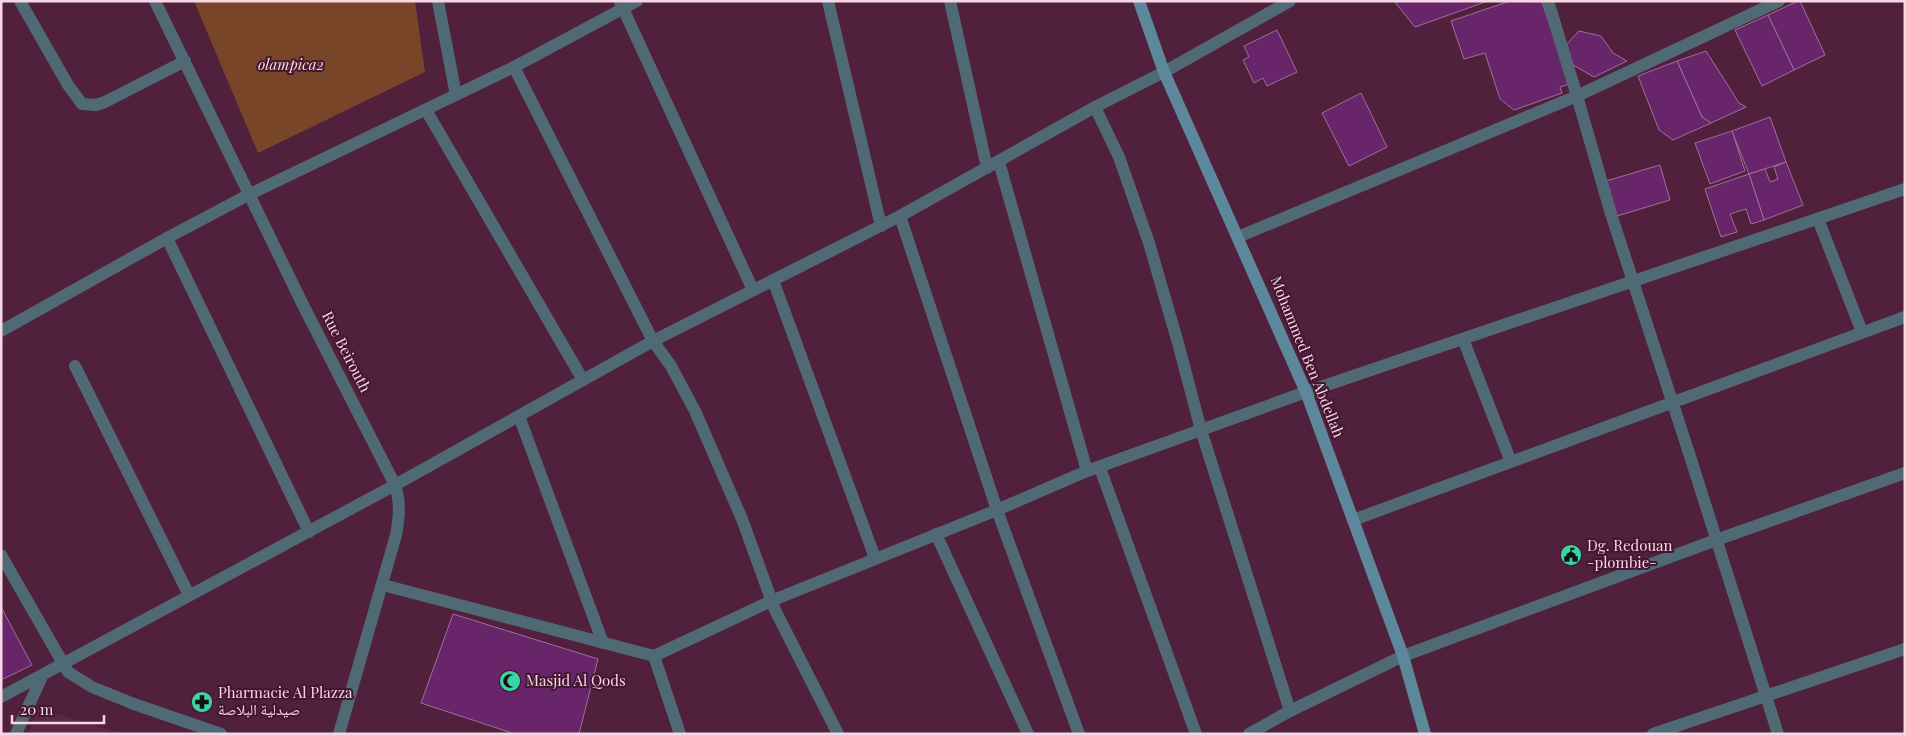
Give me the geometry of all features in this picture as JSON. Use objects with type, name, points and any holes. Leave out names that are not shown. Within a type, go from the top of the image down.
[{"type":"street","points":[[20,1],[77,100],[82,104],[96,105],[105,102],[184,60]]},
{"type":"street","name":"Rue Beirouth","points":[[155,1],[303,305],[396,485],[400,502],[396,536],[339,734]]},
{"type":"street","points":[[438,1],[456,95]]},
{"type":"street","points":[[1,331],[250,194],[514,67],[622,5],[637,1]]},
{"type":"street","points":[[828,1],[881,226]]},
{"type":"street","points":[[950,1],[987,168]]},
{"type":"street","name":"Mohammed Ben Abdellah","points":[[1138,1],[1164,72],[1306,392],[1403,656],[1425,734]]},
{"type":"street","points":[[1,696],[42,676],[396,485],[652,341],[900,216],[1290,1]]},
{"type":"street","points":[[1548,1],[1611,214],[1778,734]]},
{"type":"street","points":[[1238,238],[1577,96],[1779,1]]},
{"type":"street","points":[[622,5],[753,290]]},
{"type":"street","points":[[514,67],[652,341],[672,366],[712,447],[742,519],[771,601],[838,734]]},
{"type":"street","points":[[1095,107],[1119,157],[1149,243],[1201,430],[1290,711]]},
{"type":"street","points":[[426,110],[583,380]]},
{"type":"street","points":[[999,162],[1094,469],[1196,734]]},
{"type":"street","points":[[383,585],[654,656],[771,601],[1094,469],[1306,392],[1905,190]]},
{"type":"street","points":[[900,216],[997,510],[1079,734]]},
{"type":"street","points":[[1818,219],[1862,332]]},
{"type":"street","points":[[167,238],[309,532]]},
{"type":"street","points":[[773,280],[875,558]]},
{"type":"street","points":[[1353,520],[1905,317]]},
{"type":"street","points":[[1463,339],[1511,462]]},
{"type":"street","points":[[75,366],[189,595]]},
{"type":"street","points":[[519,416],[603,642]]},
{"type":"street","points":[[1249,734],[1290,711],[1403,656],[1716,540],[1905,473]]},
{"type":"street","points":[[936,534],[1028,734]]},
{"type":"street","points":[[1,555],[62,665],[73,676],[92,687],[134,704],[221,734]]},
{"type":"street","points":[[1653,734],[1905,649]]},
{"type":"street","points":[[654,656],[680,734]]},
{"type":"street","points":[[16,734],[42,676]]},
{"type":"shaded area","points":[[38,708],[122,734],[29,734]]},
{"type":"green space","name":"olampica2","points":[[194,1],[415,1],[425,72],[258,153]]},
{"type":"building","points":[[1394,1],[1488,1],[1415,27]]},
{"type":"building","points":[[1510,1],[1542,2],[1570,84],[1560,87],[1562,93],[1514,110],[1500,99],[1485,53],[1464,59],[1451,21]]},
{"type":"building","points":[[1800,1],[1825,55],[1794,70],[1768,15]]},
{"type":"building","points":[[1768,15],[1794,70],[1762,86],[1735,30]]},
{"type":"building","points":[[1277,30],[1297,72],[1267,86],[1263,78],[1254,83],[1243,60],[1249,57],[1244,46]]},
{"type":"building","points":[[1579,31],[1601,36],[1613,53],[1627,61],[1594,77],[1573,65],[1565,46]]},
{"type":"building","points":[[1706,51],[1739,103],[1746,107],[1711,123],[1702,117],[1677,61]]},
{"type":"building","points":[[1677,61],[1702,117],[1711,123],[1673,140],[1659,130],[1638,76]]},
{"type":"building","points":[[1361,93],[1387,147],[1349,166],[1322,113]]},
{"type":"building","points":[[1770,117],[1786,162],[1749,174],[1732,131]]},
{"type":"building","points":[[1732,131],[1745,171],[1710,184],[1695,143]]},
{"type":"building","points":[[1786,162],[1803,205],[1764,220],[1749,174],[1765,169],[1770,182],[1778,179],[1774,167]]},
{"type":"building","points":[[1660,165],[1670,200],[1617,216],[1606,181]]},
{"type":"building","points":[[1749,174],[1764,220],[1751,224],[1746,209],[1730,214],[1737,232],[1721,237],[1705,189]]},
{"type":"building","points":[[1,607],[32,665],[1,680]]},
{"type":"building","name":"Masjid Al Qods","points":[[453,614],[598,659],[579,734],[515,734],[421,703]]},
{"type":"place","name":"Dg. Redouan -plombie-","points":[[1571,555]]},
{"type":"place","name":"Masjid Al Qods","points":[[510,681]]},
{"type":"place","name":"Pharmacie Al Plazza صيدلية البلاصة","points":[[202,702]]}]
